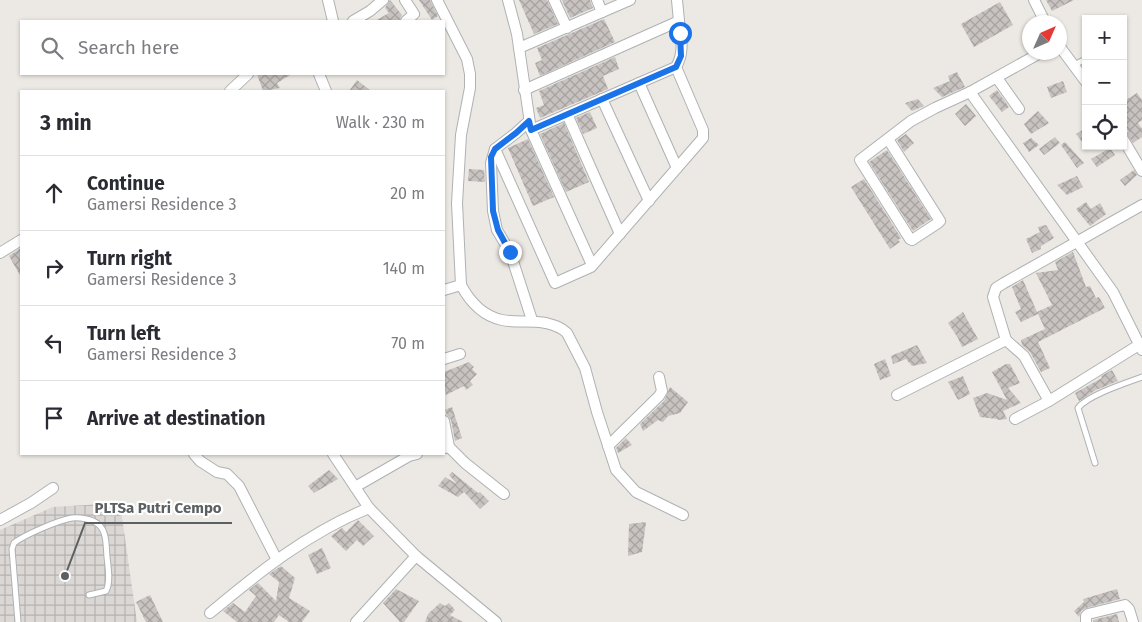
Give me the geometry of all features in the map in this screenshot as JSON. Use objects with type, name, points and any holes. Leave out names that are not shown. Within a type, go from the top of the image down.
[{"type":"street","points":[[328,0],[333,20]]},
{"type":"street","points":[[355,20],[383,0]]},
{"type":"street","points":[[405,0],[414,14],[407,20]]},
{"type":"street","points":[[437,0],[467,59],[470,74],[470,88],[461,135],[457,203],[461,286],[476,306],[490,316],[503,320],[532,320],[558,326],[567,333],[585,368],[616,470],[636,492],[683,515]]},
{"type":"street","points":[[508,0],[519,48],[530,126],[592,266]]},
{"type":"street","points":[[554,0],[566,28]]},
{"type":"street","points":[[596,0],[602,12]]},
{"type":"street","points":[[519,48],[630,0]]},
{"type":"street","points":[[532,320],[508,247],[498,230],[493,211],[491,162],[495,149],[516,133],[530,126],[567,114],[676,67],[682,51],[677,0]]},
{"type":"street","points":[[1034,0],[1042,15]]},
{"type":"street","points":[[524,90],[679,21]]},
{"type":"street","points":[[1067,56],[1082,76]]},
{"type":"street","points":[[888,139],[939,218],[938,224],[914,239],[910,239],[860,160],[911,121],[997,78],[1028,60]]},
{"type":"street","points":[[495,149],[556,283],[592,266],[703,138],[704,134],[676,67]]},
{"type":"street","points":[[234,90],[247,75]]},
{"type":"street","points":[[319,75],[326,90]]},
{"type":"street","points":[[997,78],[1019,109]]},
{"type":"street","points":[[640,82],[677,168]]},
{"type":"street","points":[[970,92],[1113,292],[1141,346],[1015,419]]},
{"type":"street","points":[[602,99],[649,201]]},
{"type":"street","points":[[567,114],[620,234]]},
{"type":"street","points":[[1127,146],[1142,172]]},
{"type":"street","points":[[1049,401],[1024,356],[1006,340],[993,297],[996,288],[1142,205]]},
{"type":"street","points":[[1,253],[20,241]]},
{"type":"street","points":[[445,290],[461,286]]},
{"type":"street","points":[[897,395],[1006,340]]},
{"type":"street","points":[[445,359],[460,354]]},
{"type":"street","points":[[608,446],[659,396],[662,391],[659,377]]},
{"type":"street","points":[[445,434],[446,447],[504,494]]},
{"type":"street","points":[[195,455],[200,461],[217,472],[226,474],[239,486],[277,560]]},
{"type":"street","points":[[334,455],[369,508],[416,556],[496,622]]},
{"type":"street","points":[[355,487],[410,455]]},
{"type":"street","points":[[0,520],[53,488]]},
{"type":"street","points":[[210,613],[249,580],[277,560],[343,519],[369,508]]},
{"type":"street","points":[[356,622],[416,556]]},
{"type":"street","points":[[1086,622],[1088,614],[1125,605],[1129,609],[1133,622]]},
{"type":"lane","points":[[1074,65],[1084,60]]},
{"type":"lane","points":[[1095,463],[1078,408],[1081,404],[1103,392],[1142,377]]},
{"type":"lane","points":[[18,622],[12,549],[14,543],[50,526],[73,518],[90,519],[99,524],[104,533],[108,586],[106,592],[89,595]]},
{"type":"shaded area","points":[[120,503],[137,622],[0,622],[0,530],[53,507]]},
{"type":"building","points":[[390,0],[402,15],[400,20],[377,20],[389,13],[385,8]]},
{"type":"building","points":[[419,0],[430,0],[438,16],[432,20]]},
{"type":"building","points":[[519,0],[547,0],[558,24],[534,34]]},
{"type":"building","points":[[562,0],[590,0],[593,8],[570,18]]},
{"type":"building","points":[[1046,0],[1074,0],[1052,11]]},
{"type":"building","points":[[1000,2],[1013,25],[974,47],[961,24]]},
{"type":"building","points":[[604,19],[615,42],[540,76],[535,63],[542,60],[537,48]]},
{"type":"building","points":[[615,57],[619,69],[603,76],[608,89],[540,118],[536,108],[544,105],[539,91]]},
{"type":"building","points":[[957,72],[965,87],[942,97],[933,88],[950,81],[948,76]]},
{"type":"building","points":[[257,75],[290,75],[277,83],[280,88],[263,90]]},
{"type":"building","points":[[357,80],[370,90],[350,90]]},
{"type":"building","points":[[1063,81],[1067,92],[1051,98],[1047,87]]},
{"type":"building","points":[[997,90],[1009,107],[1002,112],[989,96]]},
{"type":"building","points":[[1137,93],[1142,100],[1142,120],[1138,123],[1142,129],[1142,137],[1133,143],[1127,134],[1129,132],[1127,129],[1127,99]]},
{"type":"building","points":[[918,99],[924,106],[912,111],[905,103]]},
{"type":"building","points":[[966,104],[976,116],[965,126],[955,114]]},
{"type":"building","points":[[1038,111],[1049,123],[1031,134],[1024,124]]},
{"type":"building","points":[[590,112],[597,128],[583,134],[576,118]]},
{"type":"building","points":[[564,123],[589,182],[566,192],[540,134]]},
{"type":"building","points":[[1082,130],[1082,142],[1076,134]]},
{"type":"building","points":[[906,134],[914,143],[904,152],[897,140]]},
{"type":"building","points":[[1055,137],[1060,143],[1044,155],[1039,149]]},
{"type":"building","points":[[1031,138],[1039,145],[1029,152],[1023,143]]},
{"type":"building","points":[[528,139],[554,197],[533,206],[508,148]]},
{"type":"building","points":[[1065,142],[1084,163],[1077,168],[1061,145]]},
{"type":"building","points":[[887,150],[931,219],[913,231],[869,162]]},
{"type":"building","points":[[1107,150],[1111,150],[1115,155],[1097,167],[1091,159]]},
{"type":"building","points":[[469,169],[484,170],[485,182],[468,181]]},
{"type":"building","points":[[1134,170],[1137,175],[1125,186],[1120,180]]},
{"type":"building","points":[[1077,176],[1083,187],[1067,195],[1057,185]]},
{"type":"building","points":[[864,179],[901,238],[898,240],[900,242],[890,249],[851,187]]},
{"type":"building","points":[[1086,202],[1091,209],[1100,203],[1106,214],[1090,226],[1076,209]]},
{"type":"building","points":[[1046,225],[1054,238],[1041,246],[1041,249],[1032,253],[1026,239],[1040,232],[1038,227]]},
{"type":"building","points":[[20,249],[20,275],[9,256]]},
{"type":"building","points":[[1073,252],[1086,287],[1090,286],[1096,298],[1099,297],[1105,308],[1038,342],[1050,368],[1041,372],[1030,352],[1022,345],[1021,340],[1045,329],[1038,314],[1021,322],[1015,312],[1021,309],[1012,287],[1023,280],[1037,312],[1052,305],[1036,273],[1058,270],[1055,262]]},
{"type":"building","points":[[963,312],[978,339],[962,347],[948,323]]},
{"type":"building","points":[[917,345],[927,363],[912,366],[906,359],[893,364],[891,356]]},
{"type":"building","points":[[885,359],[891,376],[880,380],[874,364]]},
{"type":"building","points":[[469,362],[477,374],[470,381],[473,385],[466,390],[464,386],[446,395],[445,372]]},
{"type":"building","points":[[1006,364],[1010,364],[1020,383],[1008,388],[1021,403],[1003,411],[1007,419],[998,420],[980,417],[973,398],[987,393],[1007,400],[992,372]]},
{"type":"building","points":[[1112,370],[1118,381],[1096,390],[1079,401],[1075,393],[1102,378],[1101,376]]},
{"type":"building","points":[[963,376],[970,394],[958,400],[948,382]]},
{"type":"building","points":[[670,387],[688,402],[680,413],[668,416],[663,422],[658,420],[643,431],[640,424],[664,401]]},
{"type":"building","points":[[452,407],[462,438],[455,441],[451,420],[445,410]]},
{"type":"building","points":[[626,438],[632,445],[618,453],[616,448]]},
{"type":"building","points":[[329,470],[338,479],[314,493],[308,486]]},
{"type":"building","points":[[452,472],[478,493],[480,492],[489,501],[480,509],[464,492],[458,497],[438,486],[445,477],[457,484],[449,475]]},
{"type":"building","points":[[358,520],[374,536],[363,546],[357,540],[346,551],[331,536],[342,528],[346,532]]},
{"type":"building","points":[[646,522],[642,552],[628,556],[629,524]]},
{"type":"building","points":[[322,548],[331,568],[317,574],[308,555]]},
{"type":"building","points":[[281,566],[295,578],[289,598],[310,611],[302,622],[289,622],[279,615],[274,622],[237,622],[223,611],[233,603],[245,612],[256,596],[249,590],[258,583],[276,601],[279,582],[269,574]]},
{"type":"building","points":[[396,589],[419,601],[404,622],[400,622],[383,603]]},
{"type":"building","points":[[1117,589],[1120,599],[1086,608],[1081,611],[1079,617],[1074,611],[1084,602],[1083,599]]},
{"type":"building","points":[[150,595],[163,622],[146,622],[136,602]]},
{"type":"building","points":[[440,603],[445,606],[449,603],[455,610],[450,615],[463,622],[425,622],[428,614]]},
{"type":"building","points":[[1117,614],[1119,622],[1093,622],[1093,620]]},
{"type":"place","name":"PLTSa Putri Cempo","points":[[65,576]]},
{"type":"route","points":[[510,252],[499,234],[493,211],[491,157],[495,149],[529,121],[531,130],[676,67],[682,51],[680,33]]}]
